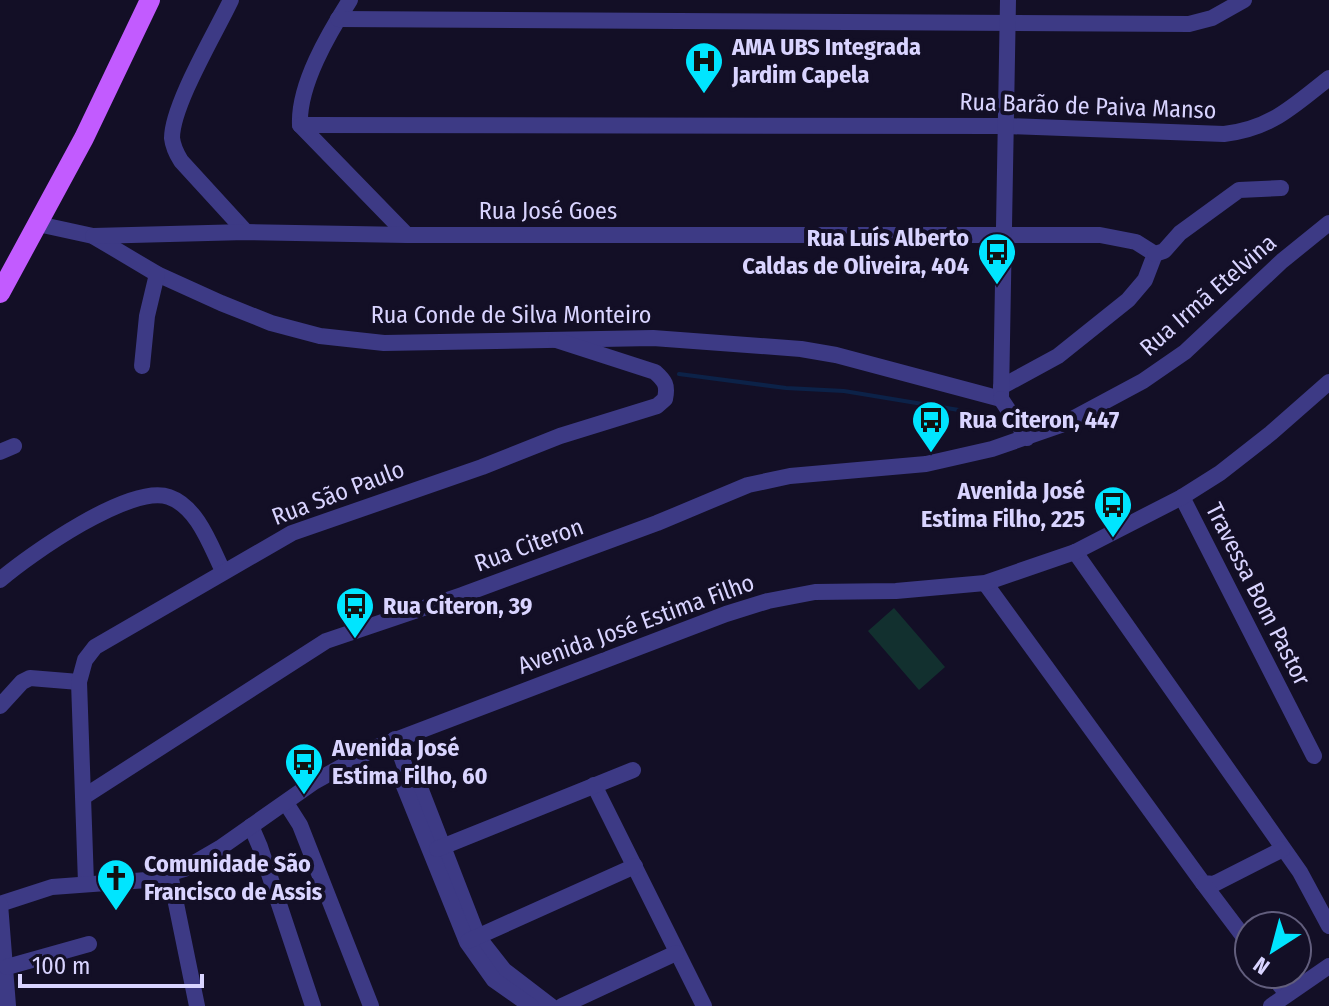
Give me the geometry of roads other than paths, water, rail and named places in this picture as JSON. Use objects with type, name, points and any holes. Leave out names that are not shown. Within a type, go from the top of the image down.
[{"type":"main road","points":[[0,293],[84,138],[150,0]]},
{"type":"street","points":[[231,0],[186,93],[172,138],[181,161],[246,232]]},
{"type":"street","points":[[350,0],[338,19],[301,101],[300,125],[407,235]]},
{"type":"street","points":[[1008,0],[1001,393],[1027,438]]},
{"type":"street","points":[[338,19],[1189,24],[1212,18],[1244,0]]},
{"type":"street","name":"Rua Barão de Paiva Manso","points":[[300,125],[1007,126],[1224,134],[1264,125],[1329,78]]},
{"type":"street","points":[[1001,393],[1058,356],[1128,300],[1145,280],[1155,254],[1164,251],[1180,233],[1239,190],[1281,188]]},
{"type":"street","name":"Rua Irmã Etelvina","points":[[1027,438],[1061,425],[1154,374],[1185,352],[1282,261],[1329,223]]},
{"type":"street","name":"Rua Conde de Silva Monteiro","points":[[38,224],[93,236],[157,274],[271,323],[320,336],[384,343],[653,338],[801,349],[1001,393]]},
{"type":"street","name":"Rua José Goes","points":[[93,236],[246,232],[1117,236],[1147,246],[1155,254]]},
{"type":"street","points":[[142,366],[147,316],[157,274]]},
{"type":"street","name":"Rua São Paulo","points":[[86,883],[79,682],[85,660],[95,647],[292,533],[482,467],[560,436],[657,406],[665,399],[668,387],[655,372],[556,340]]},
{"type":"street","name":"Avenida José Estima Filho","points":[[0,904],[52,887],[147,880],[170,874],[201,860],[326,775],[395,739],[726,614],[768,601],[815,592],[896,591],[985,583],[1075,552],[1182,497],[1220,473],[1329,382]]},
{"type":"street","name":"Rua Citeron","points":[[85,796],[310,650],[336,637],[462,595],[657,523],[748,485],[790,476],[926,464],[1027,438]]},
{"type":"street","points":[[0,580],[54,539],[117,507],[149,495],[169,497],[188,509],[223,571]]},
{"type":"street","name":"Travessa Bom Pastor","points":[[1182,497],[1314,756]]},
{"type":"street","points":[[1075,552],[1300,872],[1329,926]]},
{"type":"street","points":[[985,583],[1233,923]]},
{"type":"street","points":[[0,706],[22,682],[30,678],[79,682]]},
{"type":"street","points":[[395,739],[405,767],[414,776],[420,807],[473,939],[494,980],[531,1006]]},
{"type":"street","points":[[438,848],[633,770]]},
{"type":"street","points":[[594,785],[704,1006]]},
{"type":"street","points":[[286,803],[300,825],[371,1006]]},
{"type":"street","points":[[251,826],[313,1006]]},
{"type":"street","points":[[1203,883],[1214,884],[1283,849]]},
{"type":"street","points":[[473,939],[635,866]]},
{"type":"street","points":[[170,874],[197,1006]]},
{"type":"street","points":[[0,904],[8,1006]]},
{"type":"street","points":[[473,939],[504,970],[551,1006]]},
{"type":"street","points":[[7,967],[89,944]]},
{"type":"street","points":[[562,1006],[676,953]]},
{"type":"street","points":[[1271,1006],[1329,966]]},
{"type":"street","points":[[1284,990],[1287,994]]},
{"type":"waterway","points":[[679,374],[786,388],[844,391],[977,413]]},
{"type":"place","name":"AMA UBS Integrada Jardim Capela","points":[[704,95]]},
{"type":"place","name":"Rua Luís Alberto Caldas de Oliveira, 404","points":[[997,286]]},
{"type":"place","name":"Rua Citeron, 447","points":[[931,454]]},
{"type":"place","name":"Avenida José Estima Filho, 225","points":[[1113,539]]},
{"type":"place","name":"Rua Citeron, 39","points":[[355,640]]},
{"type":"place","name":"Avenida José Estima Filho, 60","points":[[304,796]]},
{"type":"place","name":"Comunidade São Francisco de Assis","points":[[116,912]]}]
